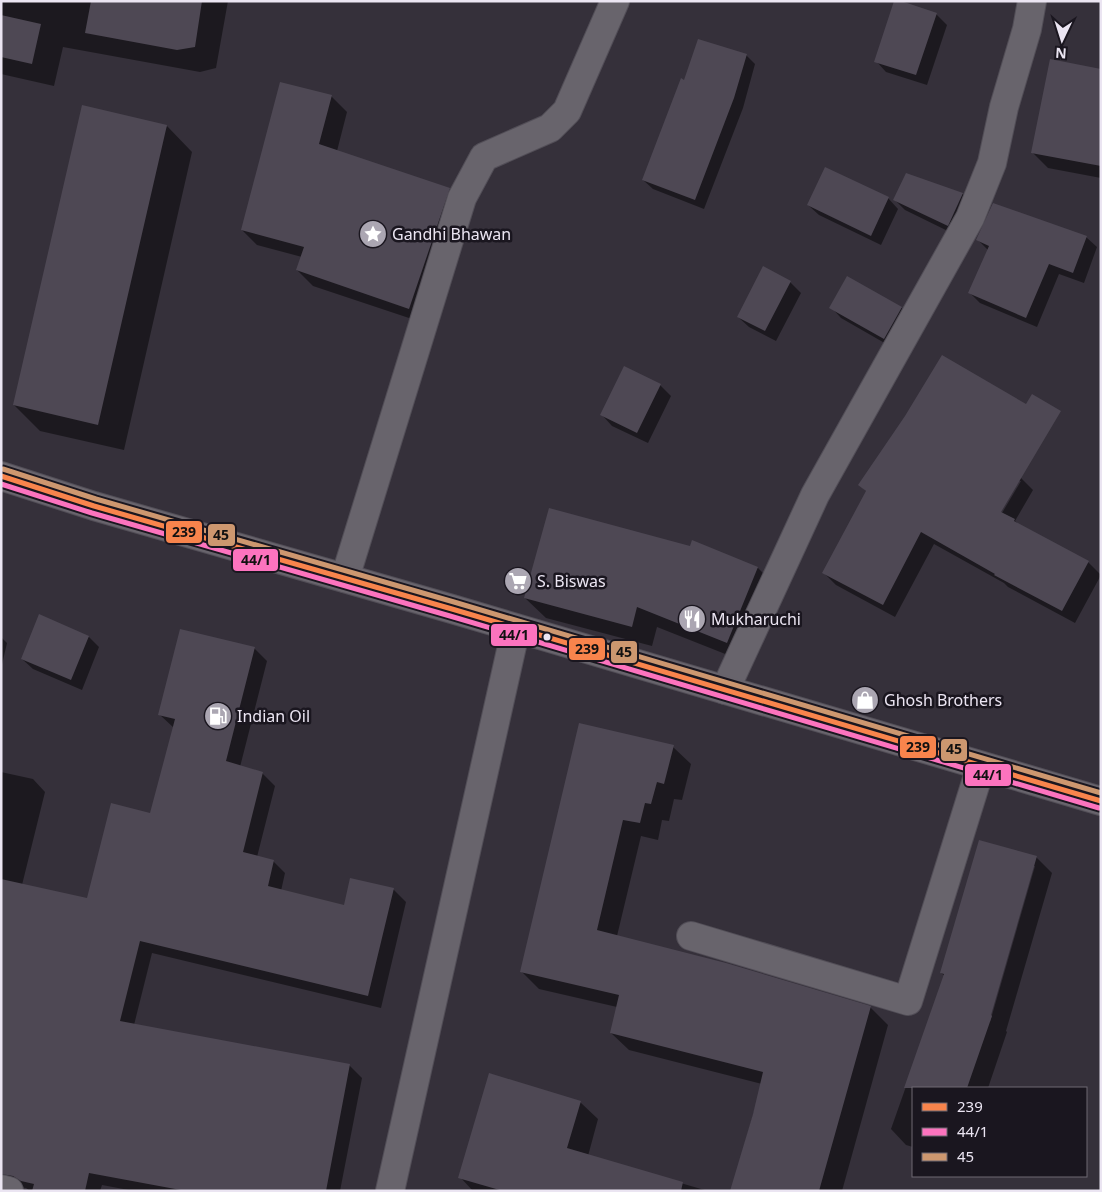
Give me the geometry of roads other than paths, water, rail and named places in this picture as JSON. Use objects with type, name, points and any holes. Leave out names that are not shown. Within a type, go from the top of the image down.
[{"type":"street","points":[[344,578],[462,198],[484,157],[550,128],[567,111],[615,1]]},
{"type":"street","points":[[725,690],[815,495],[970,218],[992,162],[1004,107],[1028,30],[1032,1]]},
{"type":"street","points":[[1,476],[94,506],[1101,800]]},
{"type":"street","points":[[390,1191],[516,628]]},
{"type":"street","points":[[691,936],[908,1001],[981,766]]},
{"type":"street","points":[[1,1189],[9,1191]]},
{"type":"place","name":"Gandhi Bhawan","points":[[373,234]]},
{"type":"place","name":"S. Biswas","points":[[518,581]]},
{"type":"place","name":"Mukharuchi","points":[[692,619]]},
{"type":"place","name":"Ghosh Brothers","points":[[865,700]]},
{"type":"place","name":"Indian Oil","points":[[218,716]]}]
